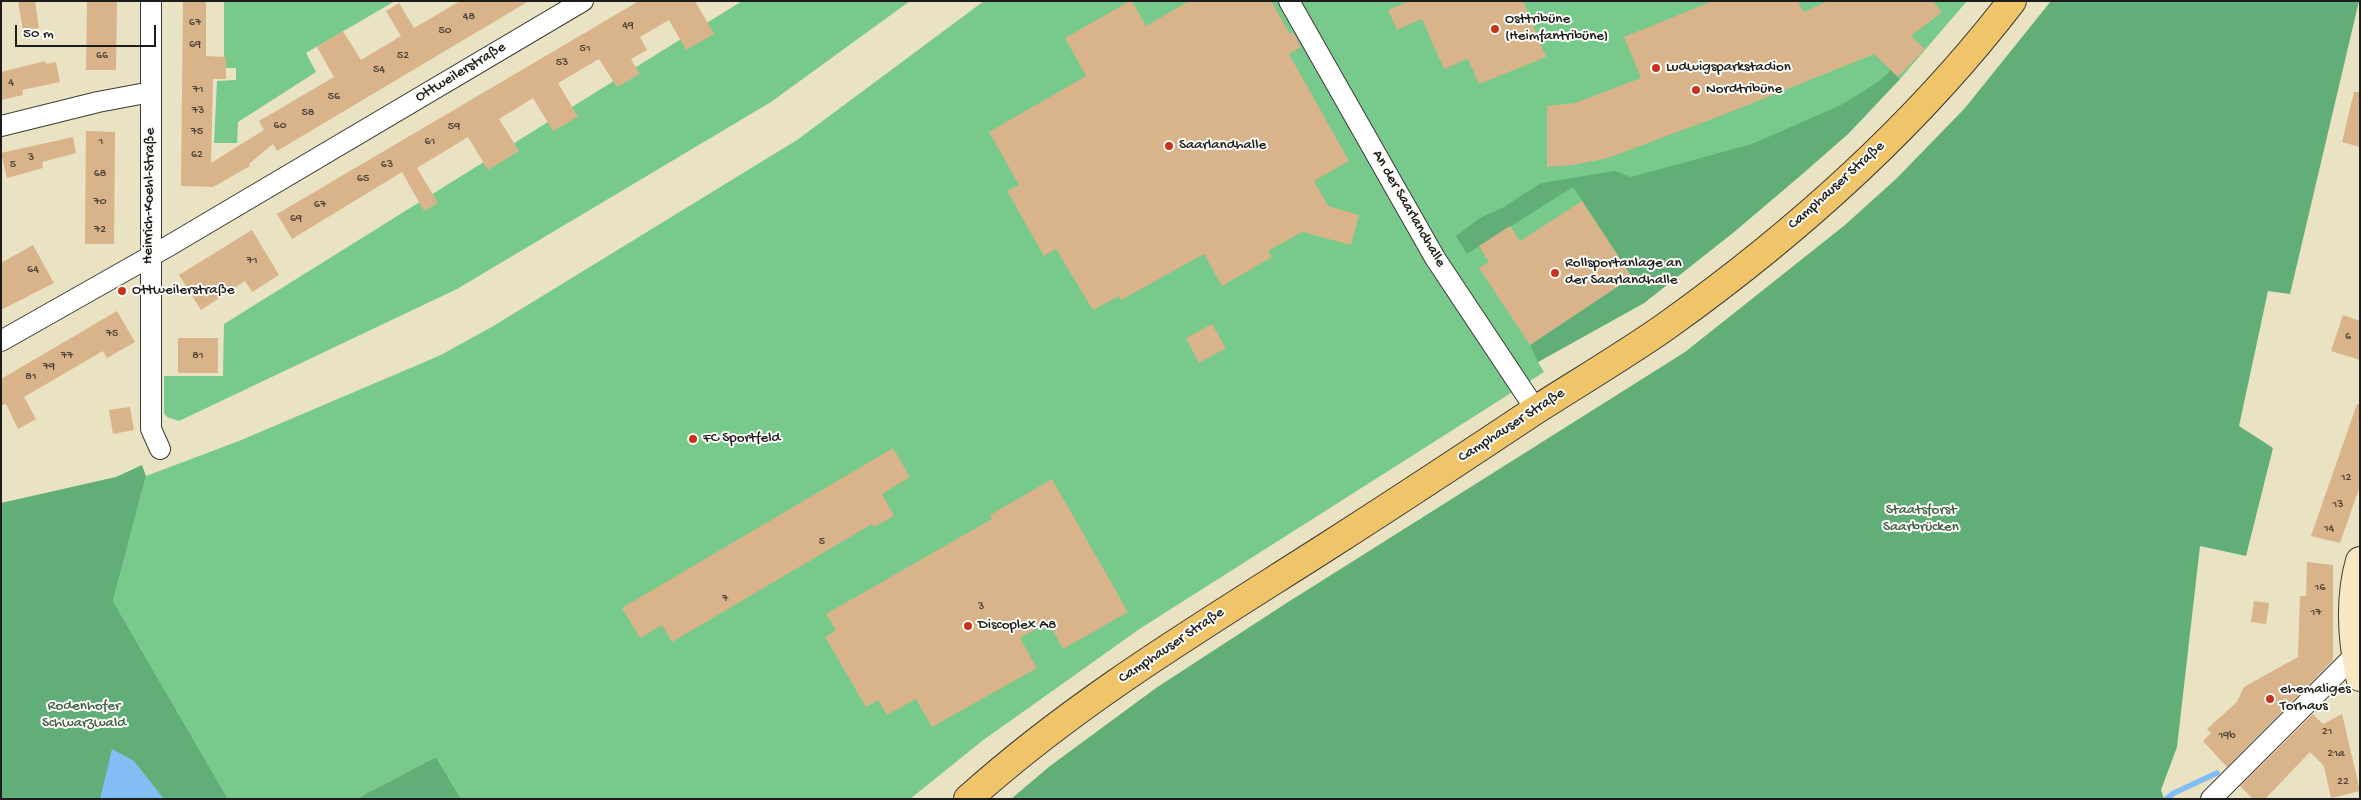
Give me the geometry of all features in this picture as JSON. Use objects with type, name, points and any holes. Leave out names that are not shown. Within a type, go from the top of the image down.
[{"type":"main road","name":"Camphauser Straße","points":[[968,799],[1035,742],[1122,678],[1665,327],[1824,201],[1873,156],[1940,87],[2012,1]]},
{"type":"main road","points":[[2358,666],[2352,612],[2360,561]]},
{"type":"street","name":"Heinrich-Koehl-Straße","points":[[151,1],[151,429],[160,449]]},
{"type":"street","name":"Ottweilerstraße","points":[[1,340],[150,257],[583,1]]},
{"type":"street","name":"An der Saarlandhalle","points":[[1290,1],[1435,258],[1536,410]]},
{"type":"street","points":[[1,126],[98,102],[151,92]]},
{"type":"street","points":[[2211,799],[2358,666]]},
{"type":"green space","points":[[224,1],[395,1],[306,53],[316,72],[238,122],[237,143],[214,143],[217,81],[236,80],[236,68],[225,68]]},
{"type":"green space","points":[[742,1],[910,1],[771,102],[457,289],[179,421],[167,417],[164,413],[164,376],[223,376],[224,324]]},
{"type":"green space","points":[[984,1],[1967,1],[1900,79],[1848,134],[1734,232],[1644,303],[1538,362],[1544,372],[1141,628],[982,741],[910,799],[461,799],[436,757],[356,799],[228,799],[113,601],[146,476],[239,441],[441,355],[495,325],[797,140]]},
{"type":"green space","name":"Staatsforst Saarbrücken","points":[[2051,1],[2359,1],[2290,294],[2268,291],[2239,426],[2273,448],[2246,556],[2200,546],[2177,747],[2161,790],[2164,799],[1011,799],[1050,766],[1156,688],[1285,604],[1685,352],[1845,225],[1897,178],[1965,108]]},
{"type":"green space","points":[[1891,70],[1900,79],[1848,134],[1734,232],[1644,303],[1538,362],[1530,345],[1632,277],[1573,187],[1467,254],[1456,236],[1480,218],[1504,207],[1541,183],[1615,171],[1631,177],[1752,144],[1841,105],[1878,82]]},
{"type":"green space","name":"Rodenhofer Schwarzwald","points":[[142,465],[146,476],[113,601],[228,799],[1,799],[1,503],[116,477]]},
{"type":"green space","points":[[436,757],[461,799],[356,799]]},
{"type":"water","points":[[112,749],[134,761],[164,799],[100,799]]},
{"type":"building","points":[[18,1],[35,1],[39,28],[23,31]]},
{"type":"building","points":[[87,1],[117,1],[116,70],[86,70]]},
{"type":"building","points":[[183,1],[206,1],[206,56],[226,57],[226,79],[213,79],[211,163],[264,130],[259,121],[334,77],[317,47],[343,31],[361,60],[401,36],[386,11],[399,3],[414,28],[460,1],[529,1],[277,151],[273,144],[249,164],[250,166],[213,187],[181,186]]},
{"type":"building","points":[[639,1],[695,1],[714,34],[686,50],[669,20],[640,37],[647,50],[631,59],[640,74],[617,87],[599,59],[558,83],[578,117],[553,131],[533,98],[499,119],[519,151],[488,170],[468,137],[417,168],[438,203],[424,211],[402,172],[292,239],[277,214]]},
{"type":"building","name":"Saarlandhalle","points":[[1132,1],[1146,26],[1189,1],[1271,1],[1290,34],[1293,32],[1301,47],[1289,54],[1349,161],[1314,181],[1328,206],[1359,215],[1351,245],[1302,232],[1268,251],[1272,257],[1222,286],[1204,254],[1121,300],[1119,296],[1093,310],[1056,249],[1044,256],[1007,191],[1019,185],[989,132],[1086,76],[1065,38]]},
{"type":"building","name":"Osttribüne (Heimfantribüne)","points":[[1410,1],[1523,1],[1546,57],[1479,84],[1468,59],[1444,69],[1422,19],[1397,30],[1388,10]]},
{"type":"building","name":"Ludwigsparkstadion","points":[[1713,1],[1798,1],[1803,12],[1829,1],[1933,1],[1942,12],[1911,36],[1925,49],[1898,77],[1874,54],[1733,111],[1608,158],[1573,165],[1547,167],[1547,106],[1575,103],[1641,78],[1624,37]]},
{"type":"building","points":[[45,61],[46,64],[56,62],[60,82],[22,90],[23,95],[1,100],[1,72]]},
{"type":"building","points":[[2354,92],[2360,92],[2360,147],[2342,142]]},
{"type":"building","points":[[86,131],[115,132],[114,244],[85,244]]},
{"type":"building","points":[[73,137],[76,153],[42,162],[43,168],[7,178],[1,153]]},
{"type":"building","name":"Rollsportanlage an der Saarlandhalle","points":[[1582,201],[1632,277],[1530,345],[1479,268],[1489,262],[1479,246],[1510,226],[1520,241]]},
{"type":"building","points":[[252,230],[279,275],[252,292],[245,281],[201,310],[179,275]]},
{"type":"building","points":[[33,245],[54,283],[1,310],[1,263]]},
{"type":"building","points":[[117,311],[135,342],[107,358],[103,351],[24,397],[36,419],[18,429],[6,404],[1,406],[1,379]]},
{"type":"building","points":[[2343,315],[2360,321],[2360,360],[2331,351]]},
{"type":"building","points":[[1212,324],[1226,348],[1199,363],[1186,338]]},
{"type":"building","points":[[178,338],[218,338],[218,373],[178,373]]},
{"type":"building","points":[[2357,404],[2360,405],[2360,486],[2340,543],[2311,536]]},
{"type":"building","points":[[130,407],[134,430],[113,434],[109,410]]},
{"type":"building","points":[[893,448],[910,477],[882,494],[894,516],[874,527],[872,524],[672,642],[662,625],[640,638],[622,608]]},
{"type":"building","points":[[1052,479],[1128,612],[1063,649],[1048,622],[1020,638],[1037,668],[932,727],[916,699],[887,715],[878,700],[866,707],[825,637],[836,630],[826,614],[992,519],[990,515]]},
{"type":"building","points":[[2307,562],[2333,565],[2333,660],[2227,767],[2203,741],[2211,733],[2207,729],[2237,702],[2244,687],[2298,657],[2300,596],[2306,596]]},
{"type":"building","points":[[2254,601],[2269,603],[2266,624],[2251,622]]},
{"type":"building","points":[[2313,714],[2323,724],[2342,714],[2360,791],[2331,798],[2324,766],[2310,752],[2265,799],[2253,799],[2240,786]]},
{"type":"waterway","points":[[2166,799],[2174,793],[2217,773]]},
{"type":"place","name":"Osttribüne (Heimfantribüne)","points":[[1495,29]]},
{"type":"place","name":"Ludwigsparkstadion","points":[[1656,68]]},
{"type":"place","name":"Nordtribüne","points":[[1696,90]]},
{"type":"place","name":"Saarlandhalle","points":[[1169,146]]},
{"type":"place","name":"Rollsportanlage an der Saarlandhalle","points":[[1555,273]]},
{"type":"place","name":"Ottweilerstraße","points":[[122,291]]},
{"type":"place","name":"FC Sportfeld","points":[[693,439]]},
{"type":"place","name":"Discoplex A8","points":[[968,626]]},
{"type":"place","name":"ehemaliges Torhaus","points":[[2270,699]]}]
